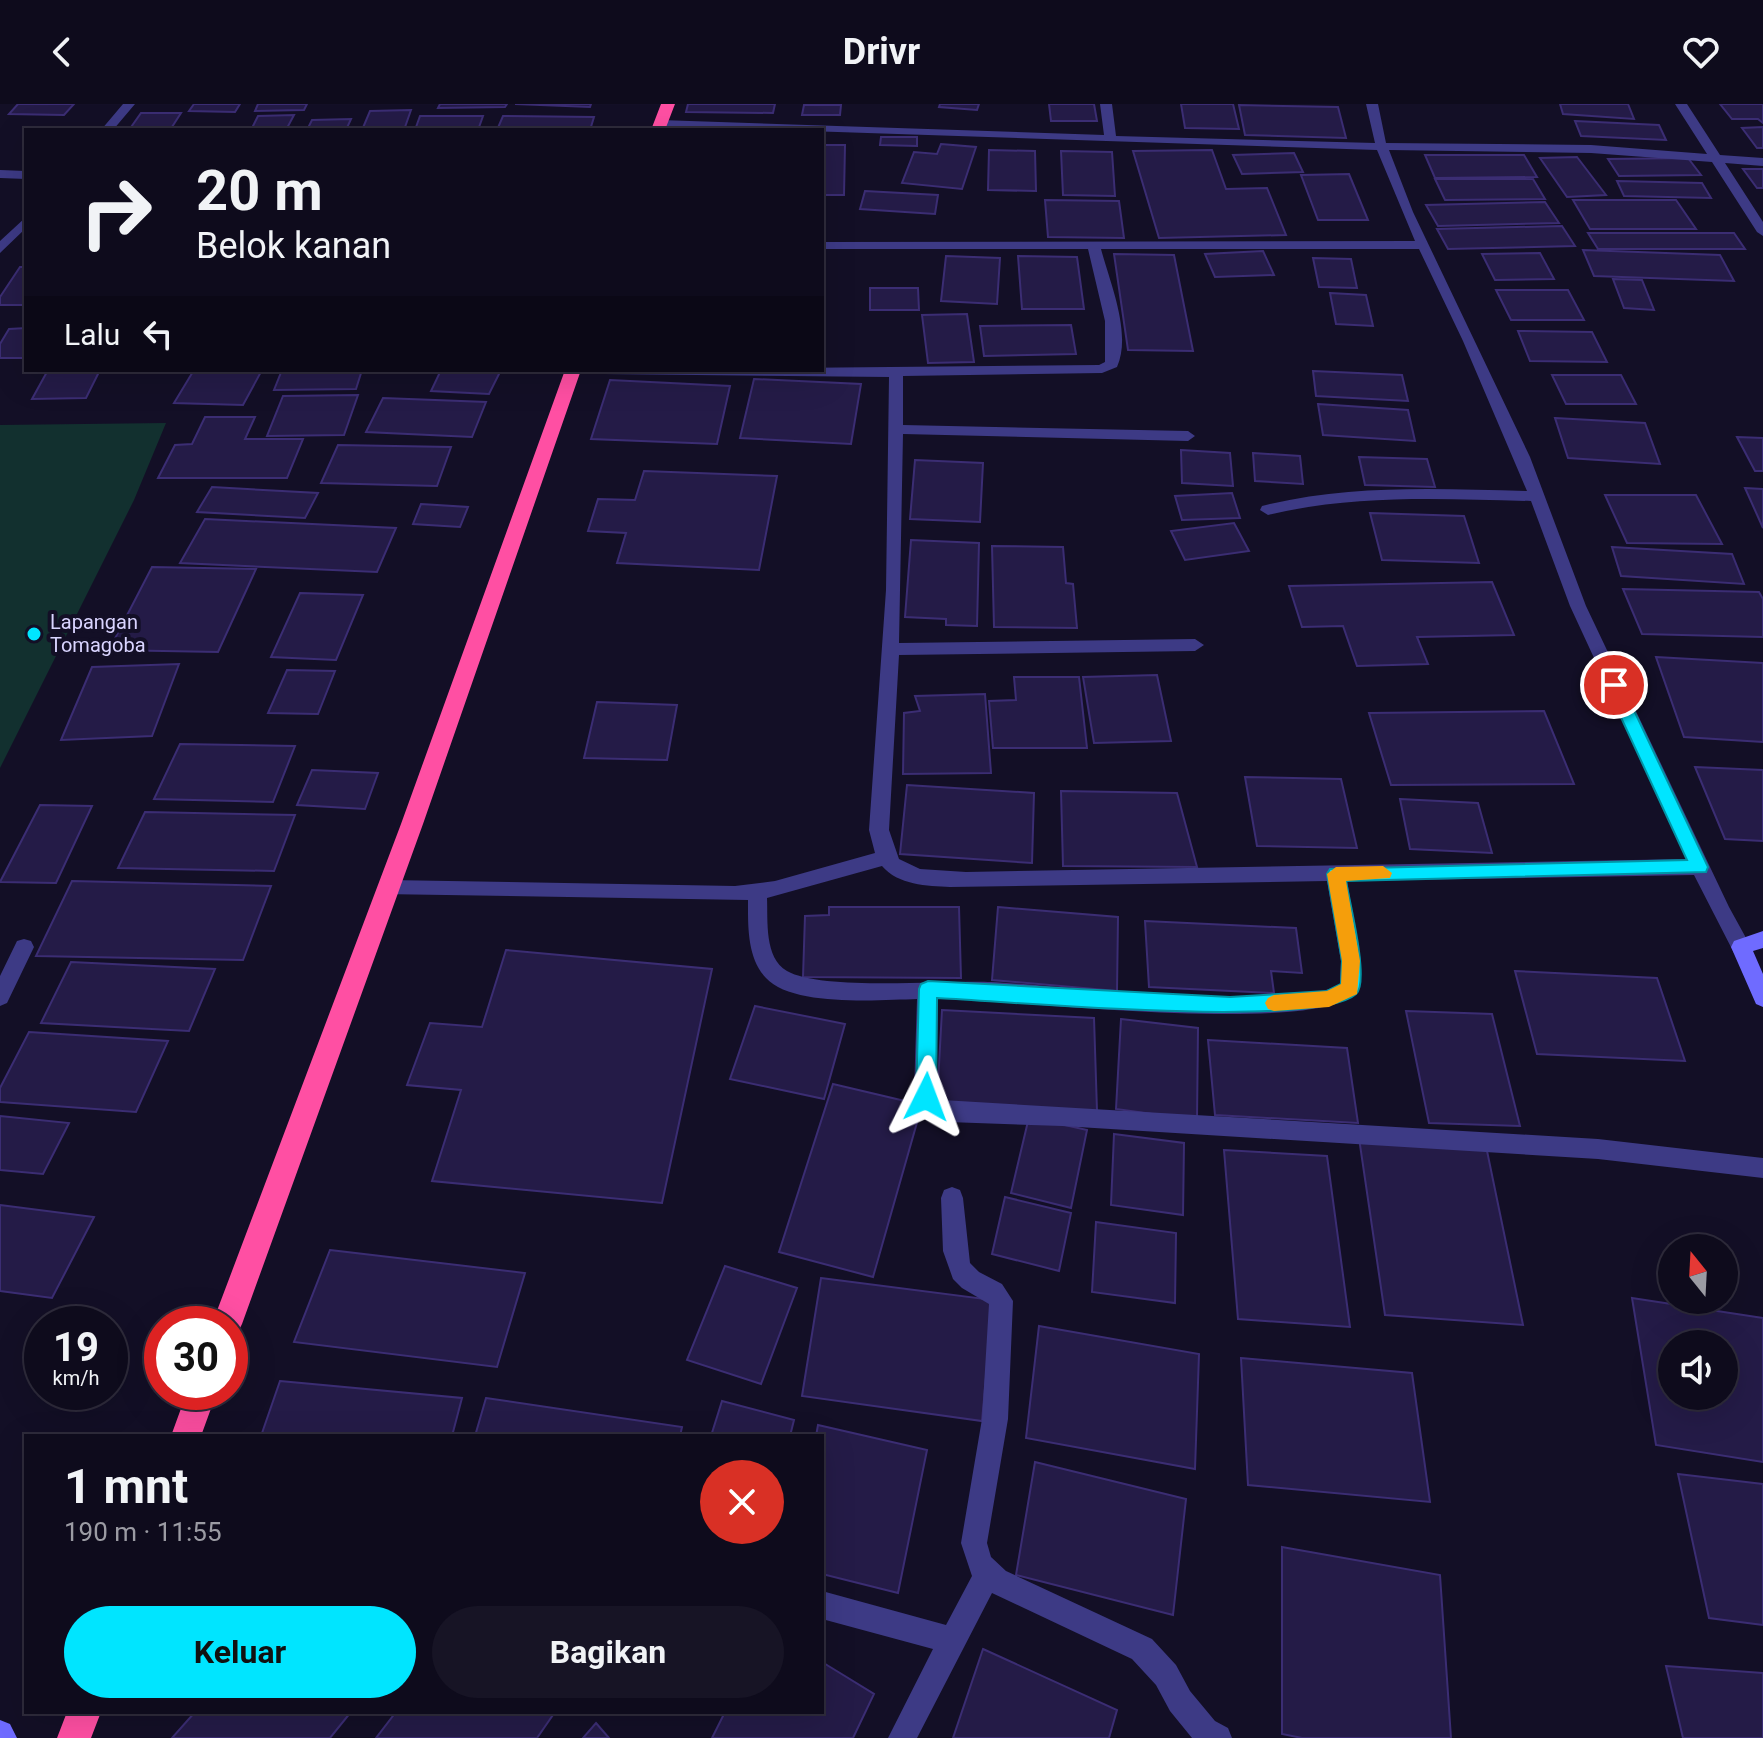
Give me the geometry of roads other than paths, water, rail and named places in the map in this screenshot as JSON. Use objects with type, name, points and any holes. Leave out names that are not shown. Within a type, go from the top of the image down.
[{"type":"highway","points":[[659,126],[668,104]]},
{"type":"highway","points":[[234,1306],[388,888],[572,372]]},
{"type":"highway","points":[[187,1434],[195,1410]]},
{"type":"highway","points":[[74,1738],[83,1714]]},
{"type":"street","points":[[109,128],[129,104]]},
{"type":"street","points":[[1106,104],[1110,138]]},
{"type":"street","points":[[1372,104],[1381,146],[1407,212],[1470,341],[1537,496],[1578,606],[1763,998]]},
{"type":"street","points":[[1681,104],[1763,232]]},
{"type":"street","points":[[659,126],[734,128]]},
{"type":"street","points":[[824,130],[1591,149],[1763,162]]},
{"type":"street","points":[[0,174],[24,175]]},
{"type":"street","points":[[0,249],[24,223]]},
{"type":"street","points":[[799,372],[1078,372],[1112,364],[1115,354],[1112,326],[1093,244]]},
{"type":"street","points":[[826,246],[1424,245]]},
{"type":"street","points":[[896,373],[891,649],[879,830],[887,857],[894,868],[923,877],[1008,879],[1699,867]]},
{"type":"street","points":[[895,429],[1188,436]]},
{"type":"street","points":[[1268,510],[1308,499],[1344,494],[1537,496]]},
{"type":"street","points":[[891,649],[1195,645]]},
{"type":"street","points":[[388,888],[735,894],[775,889],[887,857]]},
{"type":"street","points":[[757,891],[761,945],[773,973],[784,980],[829,988],[928,989],[1230,1005],[1329,999],[1350,988],[1351,961],[1336,874]]},
{"type":"street","points":[[1741,947],[1763,939]]},
{"type":"street","points":[[0,997],[24,947]]},
{"type":"street","points":[[928,989],[925,1091],[935,1108],[948,1112],[1062,1116],[1598,1149],[1763,1168]]},
{"type":"street","points":[[952,1198],[958,1266],[966,1277],[992,1289],[1001,1301],[995,1419],[974,1543],[980,1565],[987,1574],[1142,1649],[1166,1675],[1180,1701],[1205,1731],[1218,1738]]},
{"type":"street","points":[[902,1738],[987,1574]]},
{"type":"street","points":[[824,1606],[954,1641]]},
{"type":"place","name":"Lapangan Tomagoba","points":[[34,634]]}]
